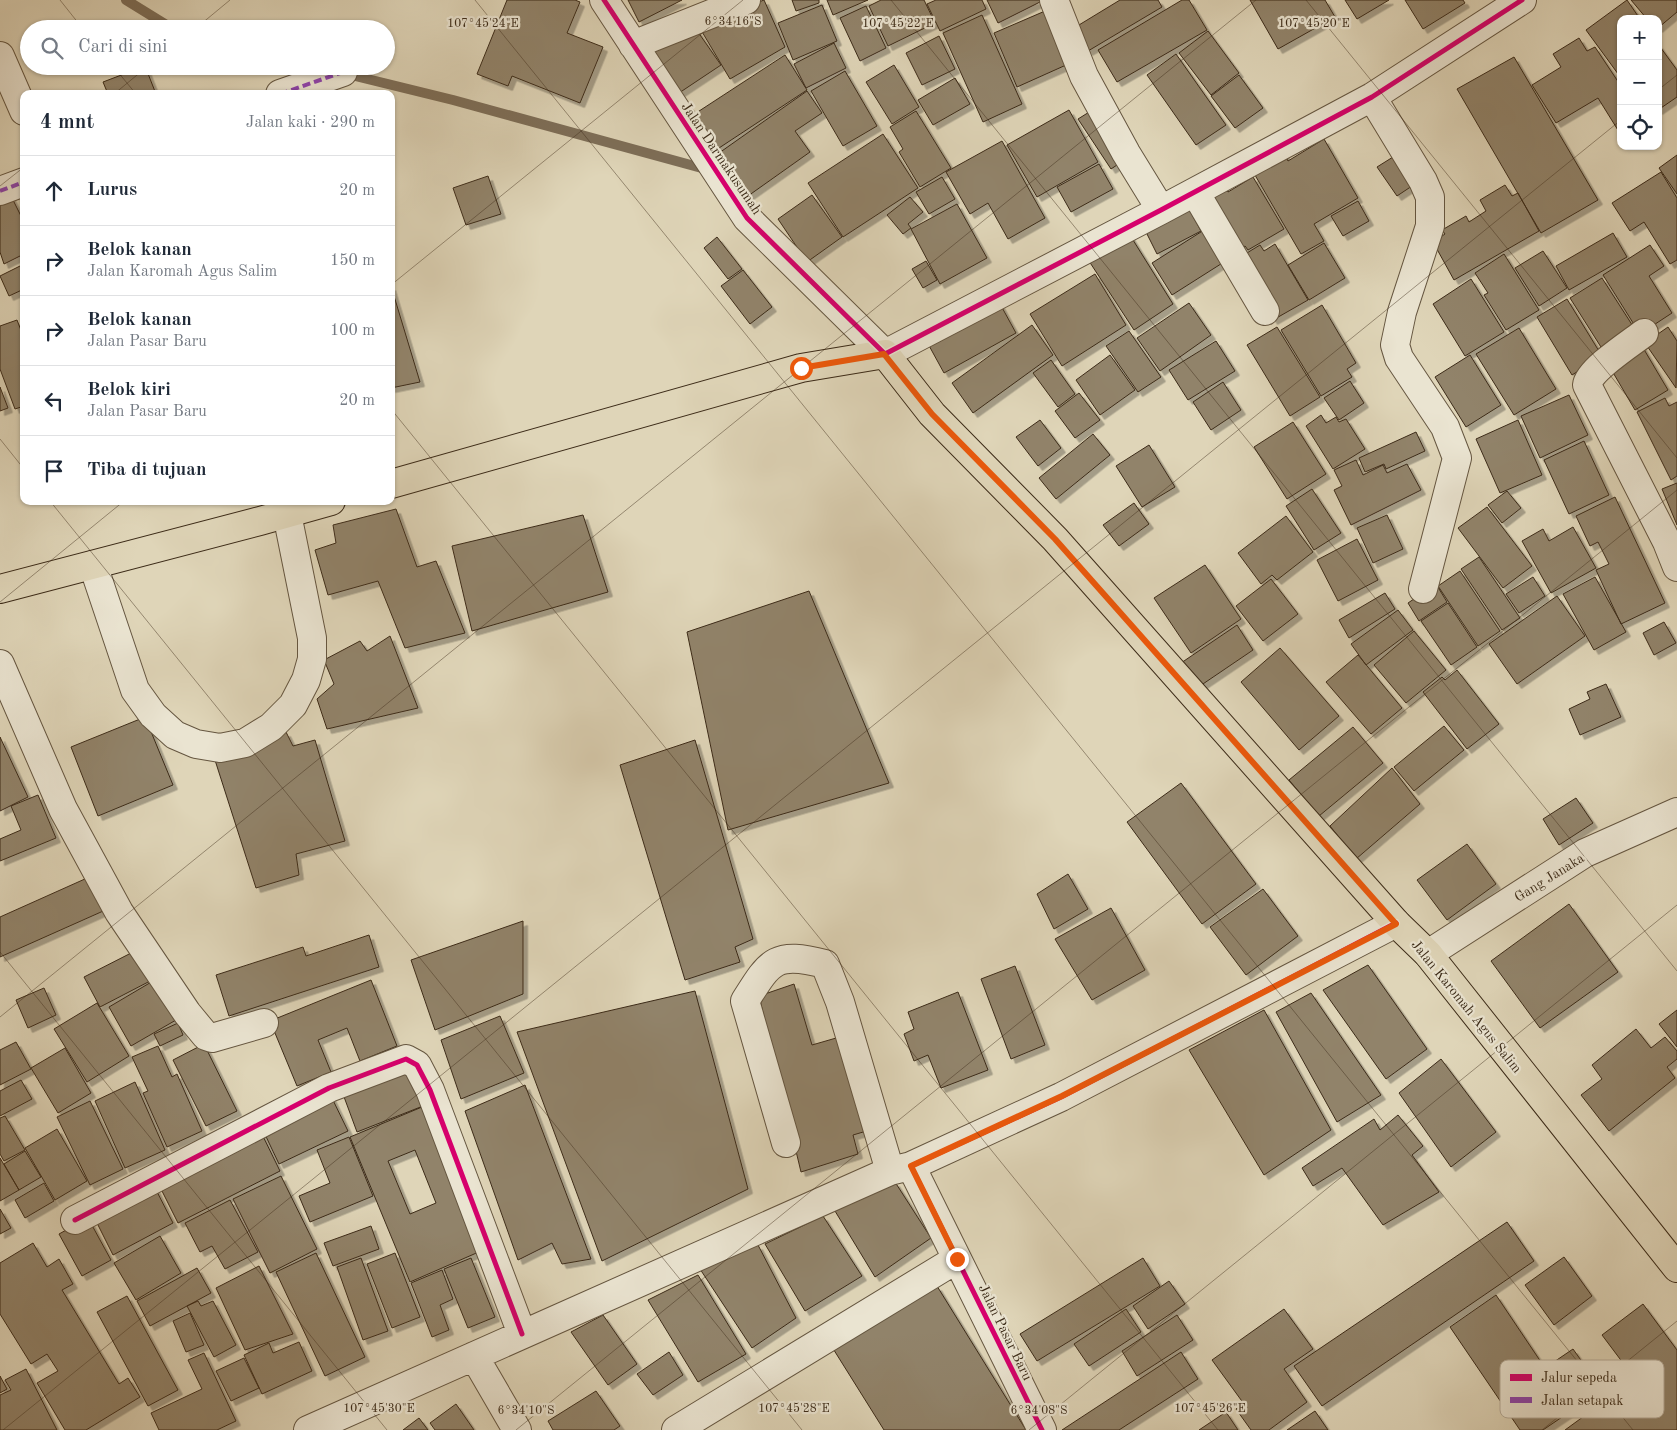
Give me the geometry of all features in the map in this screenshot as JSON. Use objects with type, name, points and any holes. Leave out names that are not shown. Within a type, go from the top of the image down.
[{"type":"main road","points":[[395,483],[801,368],[884,354]]},
{"type":"main road","name":"Jalan Karomah Agus Salim","points":[[884,354],[932,414],[1055,539],[1396,924],[1428,954],[1677,1268]]},
{"type":"main road","points":[[0,589],[318,505]]},
{"type":"street","name":"Jalan Darmakusumah","points":[[604,0],[747,218],[884,354]]},
{"type":"street","points":[[633,44],[746,0]]},
{"type":"street","points":[[1054,0],[1084,76],[1126,153],[1161,210]]},
{"type":"street","points":[[884,354],[1161,210],[1372,97],[1522,0]]},
{"type":"street","points":[[0,56],[20,102]]},
{"type":"street","points":[[291,90],[334,75]]},
{"type":"street","points":[[1372,97],[1423,181],[1430,196],[1430,226],[1402,312],[1395,345],[1399,358],[1445,427],[1457,458],[1424,589]]},
{"type":"street","points":[[0,191],[20,184]]},
{"type":"street","points":[[1194,192],[1265,311]]},
{"type":"street","points":[[1644,333],[1599,368],[1587,385],[1667,542],[1677,567]]},
{"type":"street","points":[[93,565],[134,690],[153,715],[175,735],[196,744],[220,748],[245,742],[271,727],[293,705],[306,680],[312,659],[312,638],[287,514]]},
{"type":"street","points":[[0,664],[68,818],[119,912],[187,1012],[206,1036],[212,1038],[264,1024]]},
{"type":"street","name":"Gang Janaka","points":[[1428,954],[1585,853],[1677,812]]},
{"type":"street","points":[[308,1430],[1062,1096],[1396,924]]},
{"type":"street","name":"Jalan Pasar Baru","points":[[786,1143],[745,1001],[764,971],[778,960],[803,958],[825,964],[900,1169],[957,1259],[1042,1430]]},
{"type":"street","points":[[76,1220],[328,1088],[406,1059],[417,1065],[430,1090],[522,1334]]},
{"type":"street","points":[[676,1430],[957,1259]]},
{"type":"street","points":[[474,1356],[517,1430]]},
{"type":"building","points":[[507,0],[575,0],[580,2],[567,33],[603,47],[580,103],[512,76],[508,86],[477,74]]},
{"type":"building","points":[[628,0],[682,0],[639,22]]},
{"type":"building","points":[[764,0],[785,47],[730,79],[698,25]]},
{"type":"building","points":[[792,0],[819,0],[819,3],[796,11]]},
{"type":"building","points":[[827,0],[868,0],[833,15]]},
{"type":"building","points":[[881,0],[924,0],[935,23],[888,46],[869,6]]},
{"type":"building","points":[[936,0],[982,0],[986,9],[940,31],[927,4]]},
{"type":"building","points":[[987,0],[1044,0],[998,23]]},
{"type":"building","points":[[1120,0],[1158,0],[1162,7],[1088,51],[1074,28]]},
{"type":"building","points":[[1182,0],[1189,0],[1207,30],[1117,82],[1098,50]]},
{"type":"building","points":[[1250,0],[1325,0],[1335,17],[1278,49]]},
{"type":"building","points":[[1345,0],[1389,0],[1357,19]]},
{"type":"building","points":[[1405,0],[1463,0],[1465,3],[1423,29]]},
{"type":"building","points":[[1627,0],[1637,15],[1617,15],[1617,73],[1586,30]]},
{"type":"building","points":[[1631,0],[1677,0],[1677,12],[1662,25],[1662,15],[1644,15]]},
{"type":"building","points":[[822,5],[837,41],[793,60],[778,23]]},
{"type":"building","points":[[866,6],[886,48],[860,61],[840,18]]},
{"type":"building","points":[[1052,8],[1075,61],[1017,87],[994,33]]},
{"type":"building","points":[[982,15],[1022,104],[983,122],[943,33]]},
{"type":"building","points":[[691,22],[721,65],[676,95],[647,52]]},
{"type":"building","points":[[1208,31],[1239,73],[1211,95],[1179,53]]},
{"type":"building","points":[[939,36],[955,69],[922,85],[906,53]]},
{"type":"building","points":[[1579,38],[1587,51],[1595,47],[1617,80],[1617,129],[1598,98],[1556,123],[1532,85],[1561,67],[1553,54]]},
{"type":"building","points":[[834,43],[846,68],[806,88],[794,64]]},
{"type":"building","points":[[1662,49],[1677,70],[1677,97],[1662,107]]},
{"type":"building","points":[[1176,54],[1226,125],[1196,145],[1147,75]]},
{"type":"building","points":[[785,55],[807,90],[716,150],[693,115]]},
{"type":"building","points":[[1514,57],[1598,200],[1541,233],[1457,89]]},
{"type":"building","points":[[894,65],[919,107],[892,124],[866,82]]},
{"type":"building","points":[[845,71],[877,126],[843,146],[811,91]]},
{"type":"building","points":[[121,75],[149,75],[154,90],[106,90],[103,82]]},
{"type":"building","points":[[1239,75],[1263,108],[1235,128],[1211,96]]},
{"type":"building","points":[[955,78],[970,104],[933,125],[918,100]]},
{"type":"building","points":[[807,91],[822,113],[795,131],[810,152],[748,196],[719,153]]},
{"type":"building","points":[[1094,109],[1126,159],[1111,169],[1078,119]]},
{"type":"building","points":[[1069,110],[1098,162],[1037,197],[1007,145]]},
{"type":"building","points":[[916,111],[951,168],[920,187],[899,152],[903,149],[890,127]]},
{"type":"building","points":[[883,134],[918,188],[843,237],[808,183]]},
{"type":"building","points":[[1324,139],[1358,198],[1314,224],[1324,241],[1301,254],[1252,170],[1283,151],[1288,161]]},
{"type":"building","points":[[1002,141],[1045,218],[1008,239],[988,203],[970,214],[946,172]]},
{"type":"building","points":[[1677,155],[1677,194],[1659,168]]},
{"type":"building","points":[[1393,157],[1412,186],[1397,196],[1377,167]]},
{"type":"building","points":[[1099,164],[1113,189],[1071,212],[1057,187]]},
{"type":"building","points":[[1661,172],[1677,198],[1677,260],[1670,264],[1644,222],[1630,231],[1612,203]]},
{"type":"building","points":[[488,176],[501,214],[466,225],[453,188]]},
{"type":"building","points":[[942,177],[955,199],[929,214],[916,192]]},
{"type":"building","points":[[1253,177],[1284,229],[1248,250],[1245,246],[1233,254],[1199,198],[1223,184],[1228,192]]},
{"type":"building","points":[[1505,185],[1512,196],[1518,193],[1539,231],[1454,280],[1433,242],[1445,234],[1442,230],[1466,216],[1469,222],[1486,211],[1480,200]]},
{"type":"building","points":[[10,194],[20,214],[20,256],[4,264],[0,252],[0,197]]},
{"type":"building","points":[[812,195],[842,237],[807,262],[778,219]]},
{"type":"building","points":[[910,197],[923,212],[908,224],[911,228],[903,234],[887,215]]},
{"type":"building","points":[[1184,200],[1201,231],[1157,254],[1141,222]]},
{"type":"building","points":[[1358,201],[1369,221],[1343,236],[1331,216]]},
{"type":"building","points":[[957,204],[987,258],[940,284],[911,229]]},
{"type":"building","points":[[1204,230],[1224,262],[1172,295],[1152,263]]},
{"type":"building","points":[[1128,232],[1173,304],[1134,330],[1087,258]]},
{"type":"building","points":[[1613,233],[1627,257],[1569,290],[1556,266]]},
{"type":"building","points":[[717,237],[742,269],[728,279],[704,248]]},
{"type":"building","points":[[1324,243],[1345,278],[1309,300],[1288,265]]},
{"type":"building","points":[[1275,244],[1308,300],[1273,320],[1237,259],[1260,245],[1264,251]]},
{"type":"building","points":[[1650,245],[1664,266],[1649,276],[1672,313],[1640,334],[1603,275]]},
{"type":"building","points":[[1543,251],[1567,288],[1539,306],[1515,268]]},
{"type":"building","points":[[1504,254],[1539,310],[1506,330],[1484,295],[1488,293],[1475,273]]},
{"type":"building","points":[[926,261],[937,280],[923,288],[912,269]]},
{"type":"building","points":[[20,266],[20,291],[9,296],[0,276]]},
{"type":"building","points":[[743,270],[772,307],[750,324],[721,286]]},
{"type":"building","points":[[1095,274],[1126,325],[1062,366],[1030,314]]},
{"type":"building","points":[[1602,278],[1638,334],[1606,355],[1570,298]]},
{"type":"building","points":[[1471,279],[1504,332],[1465,356],[1433,304]]},
{"type":"building","points":[[395,299],[420,382],[395,387]]},
{"type":"building","points":[[1567,299],[1602,356],[1572,375],[1537,317]]},
{"type":"building","points":[[999,302],[1016,333],[944,373],[927,342]]},
{"type":"building","points":[[1189,303],[1211,335],[1160,371],[1137,338]]},
{"type":"building","points":[[1322,305],[1356,363],[1347,369],[1352,377],[1321,396],[1281,330]]},
{"type":"building","points":[[17,320],[20,328],[20,407],[15,409],[0,369],[0,326]]},
{"type":"building","points":[[1032,325],[1053,355],[973,413],[952,383]]},
{"type":"building","points":[[1277,327],[1320,397],[1290,416],[1247,345]]},
{"type":"building","points":[[1668,327],[1677,341],[1676,388],[1645,343]]},
{"type":"building","points":[[1519,328],[1556,389],[1514,415],[1476,354]]},
{"type":"building","points":[[1129,331],[1161,377],[1138,392],[1106,346]]},
{"type":"building","points":[[1216,341],[1235,371],[1188,400],[1169,370]]},
{"type":"building","points":[[1639,341],[1668,390],[1635,410],[1608,364]]},
{"type":"building","points":[[1110,355],[1135,390],[1100,415],[1076,380]]},
{"type":"building","points":[[1470,355],[1501,405],[1466,427],[1435,377]]},
{"type":"building","points":[[1051,360],[1075,394],[1058,407],[1033,373]]},
{"type":"building","points":[[1350,381],[1364,403],[1339,420],[1324,398]]},
{"type":"building","points":[[1223,382],[1241,410],[1211,430],[1193,402]]},
{"type":"building","points":[[0,387],[8,408],[0,411]]},
{"type":"building","points":[[1079,393],[1100,420],[1075,438],[1055,411]]},
{"type":"building","points":[[1569,395],[1588,435],[1540,458],[1521,416]]},
{"type":"building","points":[[1665,398],[1669,406],[1677,402],[1677,476],[1671,480],[1637,412]]},
{"type":"building","points":[[1321,415],[1326,423],[1336,417],[1339,422],[1346,419],[1365,449],[1333,469],[1306,426]]},
{"type":"building","points":[[1040,420],[1061,448],[1038,466],[1016,437]]},
{"type":"building","points":[[1518,420],[1542,475],[1500,493],[1476,439]]},
{"type":"building","points":[[1293,422],[1326,474],[1287,499],[1254,447]]},
{"type":"building","points":[[1416,432],[1425,451],[1386,469],[1384,464],[1365,472],[1359,458]]},
{"type":"building","points":[[1093,434],[1110,455],[1056,499],[1039,478]]},
{"type":"building","points":[[1584,441],[1609,495],[1569,514],[1544,460]]},
{"type":"building","points":[[1149,445],[1175,487],[1142,507],[1116,466]]},
{"type":"building","points":[[1356,460],[1363,475],[1383,465],[1387,473],[1407,464],[1421,490],[1351,525],[1334,490],[1342,486],[1334,470]]},
{"type":"building","points":[[1677,483],[1677,525],[1662,489]]},
{"type":"building","points":[[1312,489],[1341,533],[1314,550],[1286,506]]},
{"type":"building","points":[[1507,491],[1521,508],[1502,523],[1488,505]]},
{"type":"building","points":[[1615,497],[1665,603],[1621,624],[1596,570],[1609,564],[1598,542],[1590,546],[1576,516]]},
{"type":"building","points":[[1134,503],[1149,524],[1119,546],[1103,525]]},
{"type":"building","points":[[1487,507],[1532,566],[1503,588],[1458,528]]},
{"type":"building","points":[[396,509],[417,567],[436,561],[465,633],[405,648],[378,581],[328,595],[315,550],[336,543],[333,525]]},
{"type":"building","points":[[583,515],[608,592],[472,631],[452,546]]},
{"type":"building","points":[[1387,515],[1403,549],[1373,563],[1357,528]]},
{"type":"building","points":[[1286,516],[1313,552],[1277,580],[1272,575],[1261,584],[1238,553]]},
{"type":"building","points":[[1573,527],[1596,568],[1551,593],[1522,541],[1543,529],[1549,541]]},
{"type":"building","points":[[1357,539],[1378,580],[1338,601],[1317,560]]},
{"type":"building","points":[[1479,557],[1520,618],[1502,630],[1461,569]]},
{"type":"building","points":[[1205,565],[1241,619],[1191,653],[1154,598]]},
{"type":"building","points":[[1460,571],[1500,631],[1478,646],[1438,586]]},
{"type":"building","points":[[1533,577],[1545,596],[1519,613],[1506,594]]},
{"type":"building","points":[[1595,577],[1626,632],[1594,650],[1563,594]]},
{"type":"building","points":[[1271,579],[1298,614],[1263,641],[1236,606]]},
{"type":"building","points":[[1436,584],[1447,602],[1419,621],[1408,603]]},
{"type":"building","points":[[809,591],[889,783],[728,830],[687,632]]},
{"type":"building","points":[[1385,593],[1395,609],[1349,638],[1339,620]]},
{"type":"building","points":[[1557,596],[1585,636],[1517,684],[1489,644]]},
{"type":"building","points":[[1448,603],[1477,647],[1451,665],[1421,621]]},
{"type":"building","points":[[1398,610],[1413,630],[1366,665],[1351,644]]},
{"type":"building","points":[[1664,622],[1676,643],[1654,655],[1643,633]]},
{"type":"building","points":[[1237,625],[1253,650],[1197,688],[1181,663]]},
{"type":"building","points":[[1414,631],[1446,670],[1406,703],[1374,665]]},
{"type":"building","points":[[390,636],[418,708],[327,729],[317,699],[334,684],[324,660],[360,641],[367,651]]},
{"type":"building","points":[[1280,648],[1339,716],[1299,750],[1241,682]]},
{"type":"building","points":[[1358,655],[1402,708],[1371,734],[1326,682]]},
{"type":"building","points":[[1457,670],[1499,724],[1467,749],[1423,692],[1442,677],[1445,680]]},
{"type":"building","points":[[1606,684],[1621,717],[1580,735],[1569,709],[1590,699],[1587,692]]},
{"type":"building","points":[[145,717],[173,785],[98,816],[71,747]]},
{"type":"building","points":[[1444,726],[1464,750],[1414,791],[1394,767]]},
{"type":"building","points":[[1353,727],[1383,763],[1319,816],[1289,780]]},
{"type":"building","points":[[286,732],[293,746],[315,740],[345,841],[296,854],[299,875],[256,888],[214,757]]},
{"type":"building","points":[[0,737],[28,797],[0,811]]},
{"type":"building","points":[[695,740],[753,939],[735,947],[740,962],[685,980],[620,765]]},
{"type":"building","points":[[1392,768],[1420,804],[1356,859],[1330,826]]},
{"type":"building","points":[[1181,783],[1256,884],[1202,924],[1127,822]]},
{"type":"building","points":[[38,795],[56,838],[0,861],[0,839],[21,830],[11,806]]},
{"type":"building","points":[[1576,798],[1593,823],[1559,845],[1543,819]]},
{"type":"building","points":[[1467,844],[1496,884],[1447,920],[1417,880]]},
{"type":"building","points":[[96,874],[110,908],[0,957],[0,917]]},
{"type":"building","points":[[1068,874],[1088,909],[1054,929],[1037,894]]},
{"type":"building","points":[[1263,889],[1298,936],[1246,975],[1210,927]]},
{"type":"building","points":[[1569,904],[1618,972],[1540,1028],[1491,961]]},
{"type":"building","points":[[1111,908],[1145,970],[1092,1000],[1055,939]]},
{"type":"building","points":[[523,921],[523,994],[435,1030],[411,960]]},
{"type":"building","points":[[369,935],[379,967],[229,1016],[216,975],[303,947],[306,956]]},
{"type":"building","points":[[137,950],[152,980],[100,1007],[84,977]]},
{"type":"building","points":[[1368,965],[1427,1049],[1386,1079],[1323,990]]},
{"type":"building","points":[[1015,966],[1045,1045],[1011,1059],[981,979]]},
{"type":"building","points":[[371,980],[397,1046],[360,1061],[347,1028],[318,1040],[331,1072],[297,1086],[270,1021]]},
{"type":"building","points":[[153,981],[176,1020],[131,1046],[109,1007]]},
{"type":"building","points":[[794,984],[812,1045],[843,1036],[870,1130],[853,1135],[858,1154],[801,1172],[759,996]]},
{"type":"building","points":[[44,988],[56,1015],[28,1028],[16,1000]]},
{"type":"building","points":[[695,991],[748,1189],[602,1261],[517,1032]]},
{"type":"building","points":[[958,992],[988,1070],[941,1088],[928,1055],[914,1061],[904,1034],[914,1029],[908,1012]]},
{"type":"building","points":[[1311,993],[1381,1095],[1337,1122],[1276,1012]]},
{"type":"building","points":[[97,1003],[129,1056],[87,1082],[54,1029]]},
{"type":"building","points":[[1264,1010],[1331,1130],[1264,1175],[1189,1050]]},
{"type":"building","points":[[1677,1010],[1677,1047],[1659,1024]]},
{"type":"building","points":[[500,1016],[524,1073],[461,1099],[441,1040]]},
{"type":"building","points":[[178,1023],[183,1035],[160,1046],[154,1034]]},
{"type":"building","points":[[1636,1029],[1651,1048],[1665,1037],[1677,1051],[1677,1059],[1667,1067],[1675,1078],[1609,1131],[1581,1095],[1602,1079],[1592,1065]]},
{"type":"building","points":[[16,1042],[31,1069],[0,1085],[0,1050]]},
{"type":"building","points":[[204,1044],[237,1111],[206,1126],[173,1060]]},
{"type":"building","points":[[158,1046],[172,1077],[177,1074],[202,1131],[167,1147],[143,1093],[148,1091],[132,1057]]},
{"type":"building","points":[[65,1048],[91,1093],[58,1113],[31,1068]]},
{"type":"building","points":[[1441,1059],[1496,1132],[1451,1167],[1399,1093]]},
{"type":"building","points":[[405,1060],[423,1106],[357,1132],[340,1086]]},
{"type":"building","points":[[21,1080],[32,1099],[0,1116],[0,1091]]},
{"type":"building","points":[[135,1082],[165,1150],[125,1168],[95,1101]]},
{"type":"building","points":[[525,1085],[591,1259],[562,1264],[552,1243],[518,1260],[465,1111]]},
{"type":"building","points":[[330,1094],[348,1131],[279,1164],[261,1126]]},
{"type":"building","points":[[90,1101],[123,1169],[90,1185],[57,1117]]},
{"type":"building","points":[[422,1107],[481,1251],[410,1282],[350,1137]],"holes":[[[415,1150],[436,1203],[410,1214],[388,1161]]]},
{"type":"building","points":[[1398,1115],[1423,1146],[1412,1155],[1439,1192],[1383,1225],[1342,1168],[1313,1186],[1302,1168],[1374,1119],[1380,1130]]},
{"type":"building","points":[[5,1116],[25,1150],[4,1161],[0,1154],[0,1118]]},
{"type":"building","points":[[258,1126],[280,1171],[178,1223],[156,1179]]},
{"type":"building","points":[[57,1129],[87,1181],[55,1200],[25,1148]]},
{"type":"building","points":[[349,1137],[373,1196],[310,1222],[299,1196],[330,1183],[317,1150]]},
{"type":"building","points":[[25,1151],[41,1177],[19,1190],[4,1164]]},
{"type":"building","points":[[0,1158],[19,1190],[0,1201]]},
{"type":"building","points":[[281,1176],[317,1249],[270,1273],[233,1199]]},
{"type":"building","points":[[152,1182],[173,1223],[113,1255],[92,1213]]},
{"type":"building","points":[[895,1182],[931,1238],[875,1277],[835,1211]]},
{"type":"building","points":[[44,1183],[54,1201],[25,1218],[15,1200]]},
{"type":"building","points":[[230,1200],[258,1252],[225,1269],[212,1246],[200,1252],[185,1223]]},
{"type":"building","points":[[0,1209],[11,1228],[0,1234]]},
{"type":"building","points":[[823,1216],[862,1276],[805,1311],[765,1244]]},
{"type":"building","points":[[88,1218],[111,1260],[82,1276],[59,1234]]},
{"type":"building","points":[[1507,1222],[1534,1261],[1322,1406],[1294,1366]]},
{"type":"building","points":[[371,1226],[379,1249],[333,1266],[324,1243]]},
{"type":"building","points":[[160,1236],[181,1273],[136,1300],[114,1263]]},
{"type":"building","points":[[33,1243],[47,1267],[59,1259],[73,1284],[62,1290],[119,1384],[128,1378],[140,1397],[86,1430],[65,1430],[37,1383],[58,1371],[47,1354],[31,1364],[0,1314],[0,1263]]},
{"type":"building","points":[[758,1245],[796,1318],[752,1348],[700,1269]]},
{"type":"building","points":[[316,1253],[365,1357],[325,1376],[276,1272]]},
{"type":"building","points":[[395,1253],[420,1317],[392,1328],[367,1264]]},
{"type":"building","points":[[1564,1257],[1592,1296],[1554,1325],[1525,1285]]},
{"type":"building","points":[[361,1258],[388,1331],[363,1340],[337,1267]]},
{"type":"building","points":[[471,1258],[495,1317],[468,1328],[444,1269]]},
{"type":"building","points":[[1143,1258],[1160,1286],[1037,1361],[1020,1334]]},
{"type":"building","points":[[259,1266],[293,1334],[245,1350],[216,1288]]},
{"type":"building","points":[[197,1268],[211,1293],[150,1326],[137,1301]]},
{"type":"building","points":[[442,1270],[453,1299],[440,1305],[449,1330],[432,1337],[411,1283]]},
{"type":"building","points":[[698,1275],[746,1354],[698,1382],[648,1300]]},
{"type":"building","points":[[1169,1281],[1185,1304],[1148,1329],[1133,1306]]},
{"type":"building","points":[[937,1286],[1026,1430],[884,1430],[832,1347]]},
{"type":"building","points":[[1496,1295],[1540,1360],[1500,1360],[1500,1401],[1450,1327]]},
{"type":"building","points":[[127,1296],[178,1390],[148,1406],[97,1312]]},
{"type":"building","points":[[198,1301],[201,1306],[213,1301],[236,1345],[214,1357],[187,1306]]},
{"type":"building","points":[[1643,1304],[1677,1350],[1677,1430],[1565,1430],[1581,1418],[1664,1418],[1664,1360],[1621,1360],[1602,1335]]},
{"type":"building","points":[[1126,1309],[1141,1332],[1089,1366],[1074,1344]]},
{"type":"building","points":[[1284,1309],[1313,1349],[1284,1369],[1307,1402],[1269,1430],[1251,1430],[1236,1409],[1244,1404],[1212,1360]]},
{"type":"building","points":[[190,1313],[204,1345],[186,1352],[173,1321]]},
{"type":"building","points":[[603,1315],[637,1364],[608,1385],[571,1332]]},
{"type":"building","points":[[1177,1315],[1193,1340],[1137,1376],[1122,1351]]},
{"type":"building","points":[[299,1342],[312,1371],[262,1394],[244,1355],[269,1343],[273,1353]]},
{"type":"building","points":[[1573,1349],[1581,1360],[1557,1360]]},
{"type":"building","points":[[669,1352],[683,1375],[653,1395],[637,1374]]},
{"type":"building","points":[[1181,1352],[1198,1379],[1119,1430],[1062,1430]]},
{"type":"building","points":[[204,1353],[236,1421],[217,1430],[159,1430],[151,1413],[202,1389],[188,1360]]},
{"type":"building","points":[[244,1358],[259,1388],[231,1401],[216,1371]]},
{"type":"building","points":[[26,1369],[57,1430],[0,1430],[0,1395],[11,1390],[5,1380]]},
{"type":"building","points":[[0,1376],[7,1389],[0,1393]]},
{"type":"building","points":[[596,1391],[620,1426],[614,1430],[553,1430],[548,1421]]},
{"type":"building","points":[[456,1404],[474,1430],[435,1430],[430,1423]]},
{"type":"building","points":[[1315,1411],[1328,1430],[1287,1430]]},
{"type":"building","points":[[1226,1412],[1238,1430],[1199,1430]]},
{"type":"building","points":[[419,1418],[428,1430],[403,1430]]},
{"type":"building","points":[[1512,1418],[1561,1418],[1543,1430],[1520,1430]]},
{"type":"waterway","points":[[126,0],[158,20]]},
{"type":"waterway","points":[[351,75],[453,100],[709,170]]},
{"type":"marked path","points":[[291,90],[334,75]]},
{"type":"marked path","points":[[0,191],[20,184]]},
{"type":"cycle path","points":[[604,0],[747,218],[885,354],[1372,97],[1522,0]]},
{"type":"cycle path","points":[[1042,1430],[911,1166],[1061,1097],[1396,923]]},
{"type":"cycle path","points":[[75,1220],[329,1088],[406,1059],[417,1065],[430,1090],[522,1334]]},
{"type":"route","points":[[801,368],[884,354],[932,414],[1055,539],[1396,924],[1062,1096],[911,1166],[957,1259]]}]
